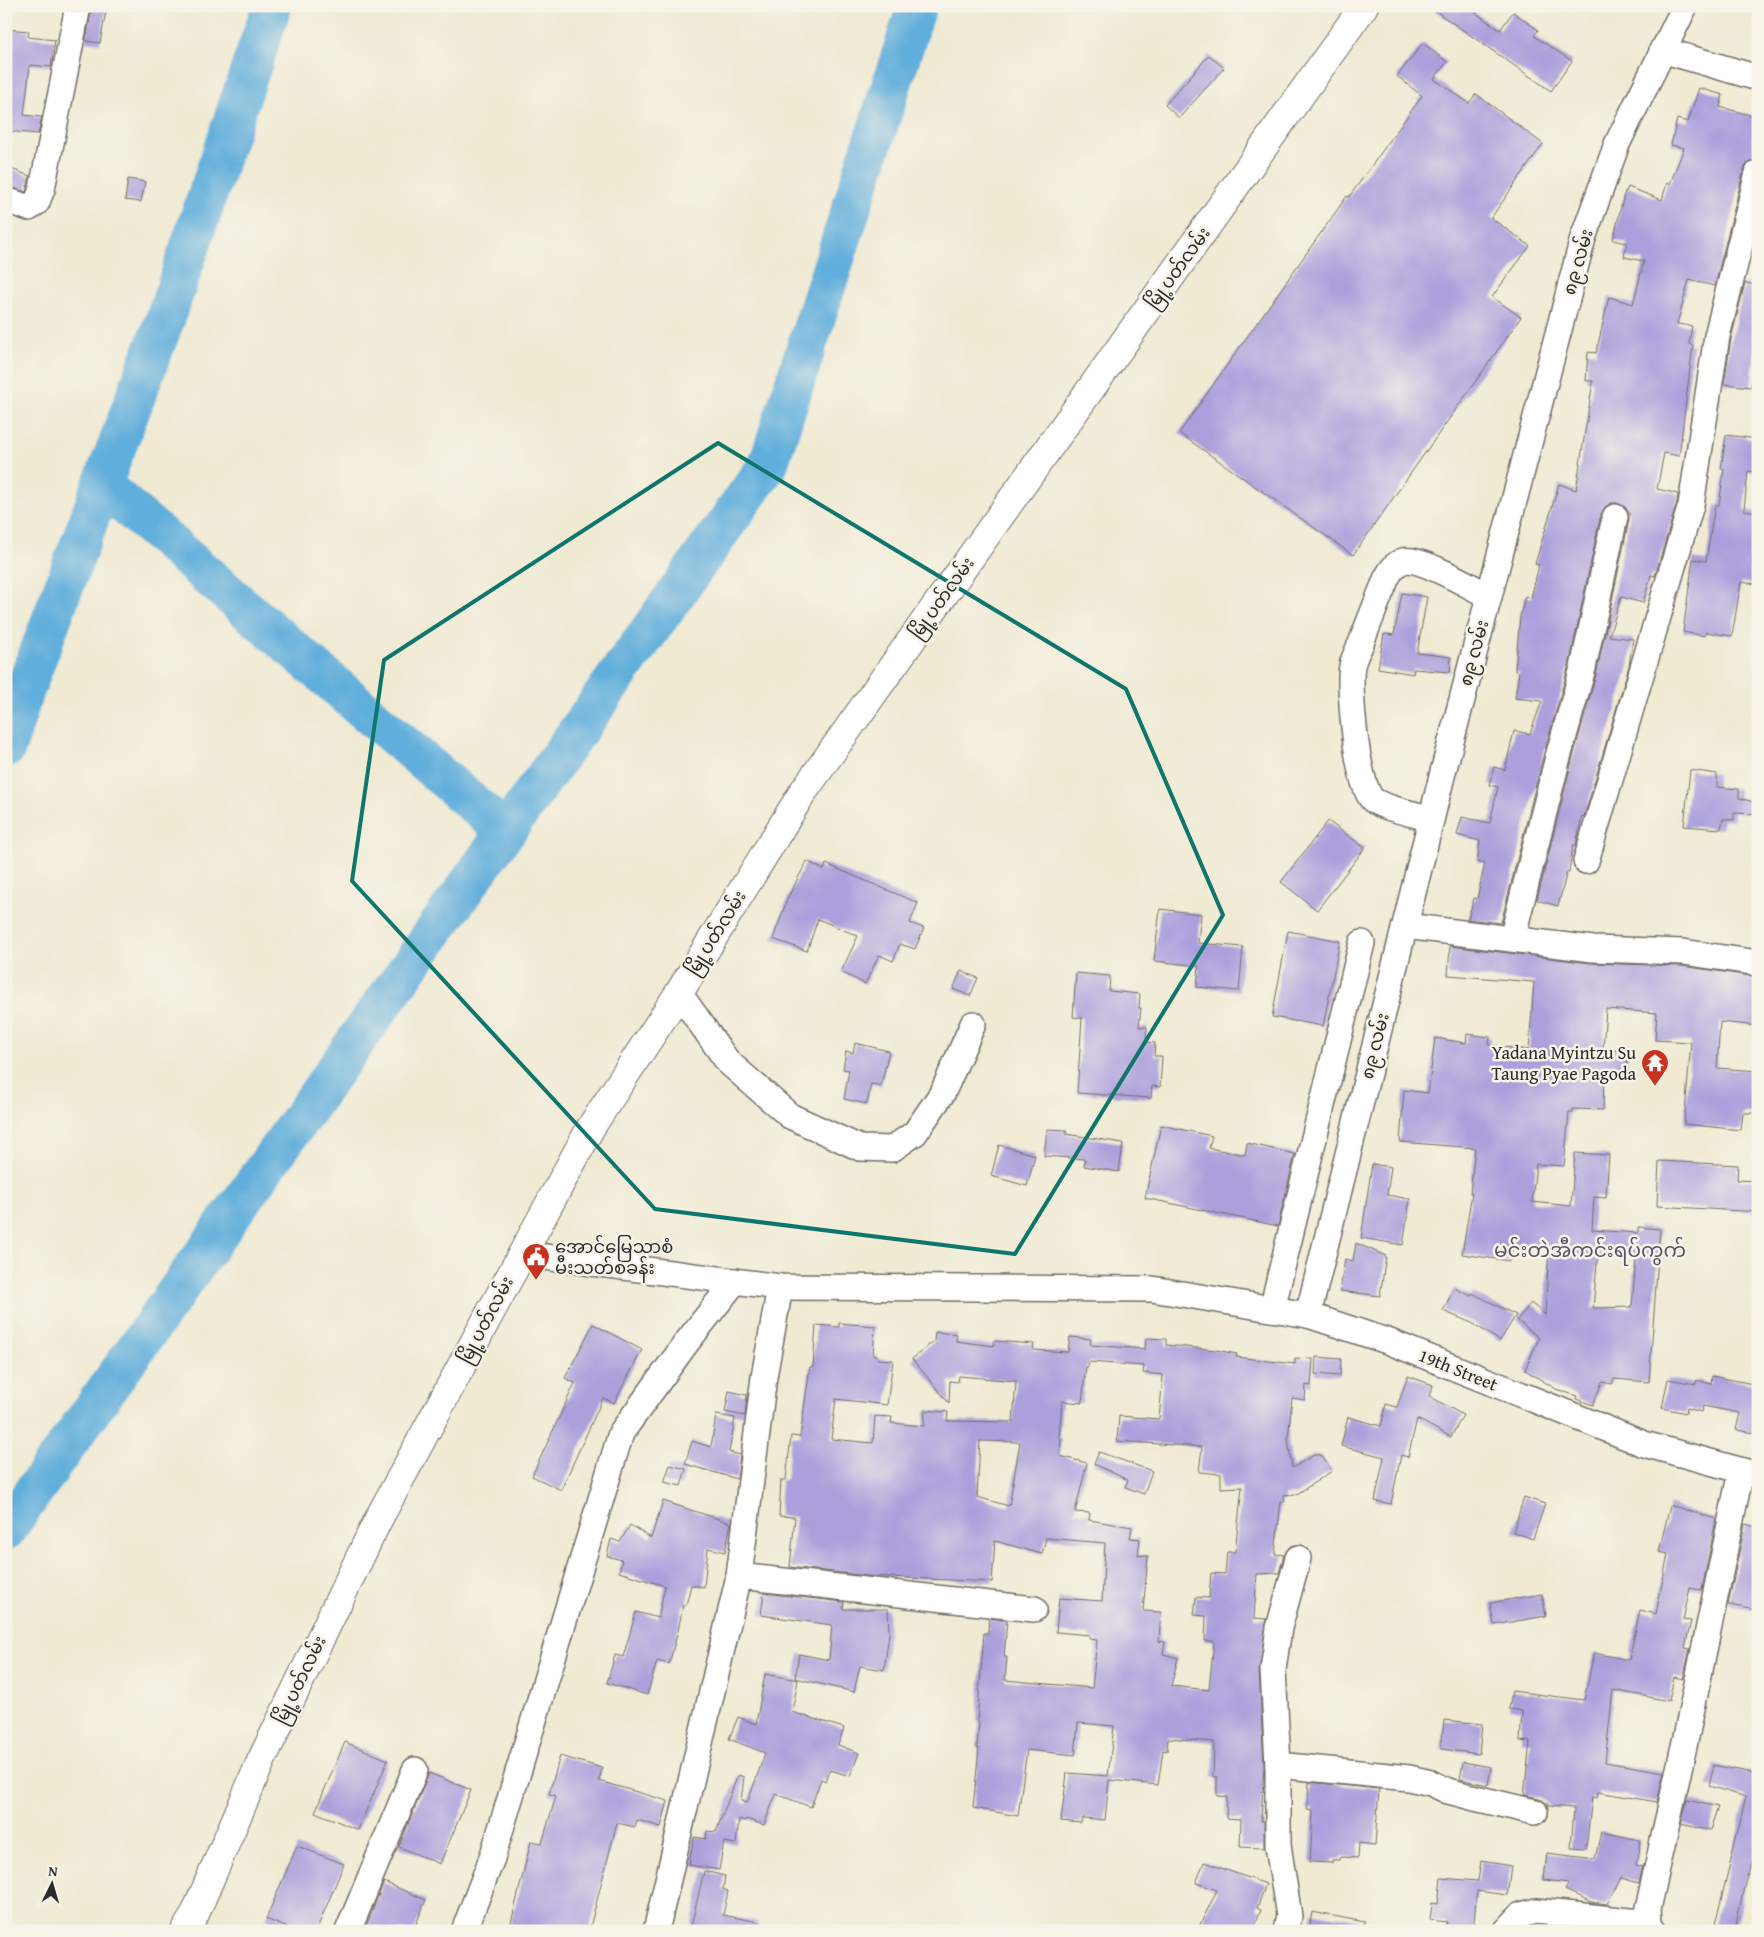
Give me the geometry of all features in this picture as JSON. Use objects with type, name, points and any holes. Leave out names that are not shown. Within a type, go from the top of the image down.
[{"type":"main road","name":"မြို့ပတ်လမ်း","points":[[185,1931],[195,1914],[261,1762],[379,1518],[591,1127],[679,993],[804,792],[1364,6]]},
{"type":"street","points":[[6,200],[29,208],[37,202],[42,189],[78,6]]},
{"type":"street","name":"၈၉ လမ်း","points":[[1308,1315],[1431,819],[1583,238],[1617,144],[1685,6]]},
{"type":"street","points":[[1662,50],[1758,78]]},
{"type":"street","points":[[1586,862],[1691,505],[1717,336],[1758,172]]},
{"type":"street","points":[[1512,939],[1555,766],[1583,668],[1615,516]]},
{"type":"street","points":[[1431,819],[1372,800],[1364,785],[1359,763],[1350,689],[1352,666],[1387,577],[1394,566],[1405,560],[1420,562],[1489,596]]},
{"type":"street","points":[[1404,926],[1593,949],[1683,952],[1758,963]]},
{"type":"street","points":[[1272,1309],[1362,943]]},
{"type":"street","points":[[679,993],[728,1062],[790,1116],[860,1148],[892,1149],[915,1134],[943,1092],[973,1024]]},
{"type":"street","name":"19th Street","points":[[521,1254],[780,1287],[1152,1289],[1308,1315],[1390,1342],[1644,1444],[1749,1473]]},
{"type":"street","points":[[464,1931],[492,1858],[582,1557],[622,1433],[687,1342],[735,1281]]},
{"type":"street","points":[[656,1931],[739,1576],[764,1377],[780,1287]]},
{"type":"street","points":[[1506,1931],[1521,1914],[1536,1911],[1651,1927],[1648,1909],[1688,1728],[1749,1473]]},
{"type":"street","points":[[1286,1931],[1288,1916],[1278,1845],[1278,1765],[1273,1670],[1279,1628],[1298,1558]]},
{"type":"street","points":[[739,1576],[1034,1609]]},
{"type":"street","points":[[1278,1765],[1410,1778],[1431,1783],[1448,1791],[1470,1797],[1535,1812]]},
{"type":"street","points":[[348,1931],[415,1770]]},
{"type":"highlighted area","points":[[718,443],[1126,689],[1223,915],[1015,1254],[655,1209],[352,881],[384,660]]},
{"type":"building","points":[[92,6],[107,6],[100,43],[86,41]]},
{"type":"building","points":[[1428,6],[1466,6],[1500,30],[1513,12],[1538,30],[1534,36],[1572,61],[1551,91]]},
{"type":"building","points":[[6,29],[29,31],[28,37],[55,40],[51,67],[30,65],[24,115],[42,117],[38,134],[6,131]]},
{"type":"building","points":[[1423,43],[1447,62],[1434,79],[1469,103],[1476,94],[1543,144],[1491,218],[1530,246],[1492,297],[1521,317],[1353,555],[1179,433],[1347,196],[1349,197],[1422,96],[1397,76]]},
{"type":"building","points":[[1209,55],[1224,68],[1179,118],[1165,105]]},
{"type":"building","points":[[1699,88],[1723,95],[1720,107],[1758,117],[1752,141],[1758,142],[1758,159],[1748,163],[1744,169],[1715,286],[1689,280],[1677,324],[1692,326],[1689,344],[1693,345],[1679,456],[1664,453],[1657,489],[1678,494],[1677,502],[1655,576],[1651,575],[1643,603],[1621,597],[1609,636],[1633,639],[1629,666],[1584,817],[1582,816],[1576,845],[1573,845],[1569,872],[1567,872],[1558,906],[1537,900],[1597,671],[1629,520],[1629,513],[1625,507],[1617,503],[1611,503],[1605,507],[1601,514],[1569,665],[1544,753],[1501,923],[1468,919],[1474,898],[1477,899],[1485,863],[1477,862],[1480,841],[1457,835],[1462,817],[1490,823],[1498,787],[1489,785],[1494,767],[1505,770],[1514,731],[1530,734],[1542,701],[1515,698],[1519,672],[1515,671],[1520,617],[1525,596],[1531,598],[1539,565],[1535,564],[1559,484],[1576,490],[1593,381],[1586,381],[1588,352],[1596,353],[1609,297],[1633,304],[1644,261],[1624,257],[1627,243],[1613,240],[1625,191],[1628,187],[1662,200],[1667,183],[1670,184],[1684,148],[1671,145],[1677,119],[1688,122]]},
{"type":"building","points":[[6,167],[30,176],[26,192],[6,186]]},
{"type":"building","points":[[128,179],[145,182],[141,202],[125,200]]},
{"type":"building","points":[[1745,283],[1758,285],[1758,352],[1755,351],[1751,387],[1724,384],[1731,339]]},
{"type":"building","points":[[1726,435],[1758,439],[1755,472],[1748,471],[1744,510],[1758,512],[1758,530],[1752,566],[1758,567],[1758,572],[1756,584],[1741,582],[1732,636],[1705,632],[1705,636],[1683,632],[1693,559],[1706,561],[1715,505],[1719,506],[1724,469],[1721,469]]},
{"type":"building","points":[[1402,593],[1427,597],[1417,653],[1451,657],[1450,672],[1414,669],[1413,674],[1378,668],[1384,634],[1394,635]]},
{"type":"building","points":[[1690,770],[1717,774],[1717,787],[1739,789],[1739,798],[1758,803],[1758,814],[1734,813],[1734,820],[1723,819],[1721,829],[1684,826]]},
{"type":"building","points":[[1328,821],[1365,848],[1317,910],[1281,882]]},
{"type":"building","points":[[807,861],[824,870],[826,864],[918,903],[910,923],[924,928],[915,949],[900,944],[893,961],[879,955],[865,984],[841,972],[858,936],[818,919],[807,951],[773,939],[788,897]]},
{"type":"building","points":[[1160,909],[1201,914],[1198,943],[1243,947],[1239,991],[1197,987],[1199,966],[1154,961]]},
{"type":"building","points":[[1288,931],[1340,941],[1323,1026],[1272,1017]]},
{"type":"building","points":[[1450,946],[1591,963],[1682,966],[1758,977],[1758,1026],[1720,1022],[1717,1068],[1758,1071],[1758,1113],[1743,1113],[1741,1130],[1684,1124],[1691,1042],[1655,1040],[1657,1013],[1606,1009],[1603,1050],[1628,1051],[1627,1072],[1604,1072],[1603,1110],[1573,1109],[1573,1112],[1569,1112],[1564,1166],[1536,1164],[1532,1202],[1571,1206],[1575,1153],[1609,1155],[1606,1198],[1594,1197],[1592,1230],[1638,1233],[1638,1227],[1660,1229],[1649,1382],[1614,1379],[1612,1384],[1602,1382],[1593,1405],[1576,1399],[1577,1396],[1556,1389],[1525,1370],[1539,1338],[1517,1320],[1531,1303],[1545,1315],[1549,1249],[1512,1245],[1510,1261],[1462,1254],[1472,1193],[1470,1193],[1475,1148],[1400,1142],[1404,1090],[1428,1093],[1435,1038],[1466,1043],[1467,1034],[1490,1037],[1489,1045],[1529,1050],[1534,982],[1448,975]],"holes":[[[1598,1253],[1636,1256],[1632,1307],[1593,1308]]]},
{"type":"building","points":[[961,971],[978,978],[970,996],[953,989]]},
{"type":"building","points":[[1076,973],[1110,976],[1109,991],[1140,994],[1139,1027],[1147,1027],[1146,1042],[1155,1043],[1154,1056],[1162,1056],[1160,1087],[1152,1086],[1151,1098],[1077,1093],[1082,1018],[1073,1017]]},
{"type":"building","points":[[855,1043],[889,1051],[881,1086],[871,1084],[867,1104],[844,1099],[849,1070],[843,1069],[846,1051],[853,1053]]},
{"type":"building","points":[[1161,1125],[1212,1136],[1209,1148],[1245,1155],[1247,1143],[1295,1154],[1278,1226],[1145,1198]]},
{"type":"building","points":[[1047,1129],[1067,1130],[1066,1134],[1123,1143],[1119,1172],[1084,1166],[1085,1159],[1044,1156]]},
{"type":"building","points":[[999,1145],[1035,1155],[1027,1186],[991,1176]]},
{"type":"building","points":[[1659,1161],[1738,1165],[1737,1180],[1758,1181],[1758,1212],[1657,1206]]},
{"type":"building","points":[[1372,1164],[1391,1167],[1387,1195],[1410,1199],[1403,1245],[1361,1238]]},
{"type":"building","points":[[1356,1243],[1386,1256],[1380,1296],[1340,1291],[1345,1259],[1353,1261]]},
{"type":"building","points":[[1454,1288],[1471,1296],[1472,1293],[1516,1315],[1500,1341],[1472,1323],[1443,1311]]},
{"type":"building","points":[[839,1323],[875,1326],[873,1355],[878,1356],[878,1359],[893,1360],[887,1405],[836,1399],[831,1439],[873,1443],[875,1416],[892,1417],[891,1423],[924,1426],[925,1410],[948,1412],[947,1421],[1013,1422],[1016,1381],[959,1376],[958,1382],[950,1381],[949,1403],[912,1359],[934,1341],[935,1332],[957,1334],[956,1341],[994,1346],[994,1341],[1034,1344],[1033,1350],[1068,1352],[1070,1337],[1091,1339],[1090,1345],[1145,1349],[1146,1338],[1166,1339],[1166,1345],[1237,1354],[1236,1357],[1295,1364],[1295,1358],[1313,1359],[1311,1386],[1306,1385],[1305,1400],[1292,1398],[1288,1439],[1292,1468],[1314,1455],[1321,1455],[1332,1471],[1297,1494],[1284,1495],[1285,1501],[1281,1501],[1275,1554],[1284,1555],[1279,1573],[1257,1574],[1254,1618],[1267,1619],[1259,1671],[1264,1765],[1261,1821],[1264,1821],[1264,1848],[1240,1847],[1241,1819],[1226,1818],[1227,1797],[1217,1796],[1217,1777],[1213,1777],[1214,1742],[1168,1738],[1167,1751],[1163,1750],[1158,1785],[1109,1780],[1105,1820],[1082,1818],[1081,1823],[1061,1821],[1067,1773],[1108,1776],[1114,1726],[1078,1723],[1075,1755],[1027,1750],[1018,1816],[973,1808],[979,1748],[977,1748],[979,1722],[977,1721],[984,1633],[988,1633],[989,1618],[1007,1620],[1004,1657],[1007,1657],[1005,1680],[1092,1688],[1097,1640],[1089,1639],[1090,1635],[1056,1632],[1059,1598],[1102,1601],[1105,1543],[1046,1538],[1042,1554],[995,1541],[992,1582],[867,1576],[790,1567],[795,1517],[779,1516],[781,1480],[786,1480],[791,1436],[800,1437],[810,1367],[813,1367],[816,1325],[839,1327]],"holes":[[[1089,1362],[1144,1366],[1143,1373],[1163,1375],[1159,1419],[1119,1416],[1117,1441],[1202,1447],[1199,1472],[1221,1474],[1221,1488],[1242,1487],[1235,1552],[1227,1552],[1225,1574],[1211,1573],[1209,1598],[1196,1597],[1194,1615],[1206,1616],[1205,1641],[1214,1641],[1209,1690],[1171,1686],[1178,1658],[1163,1654],[1165,1642],[1159,1641],[1161,1612],[1143,1611],[1148,1556],[1138,1555],[1140,1539],[1130,1538],[1132,1527],[1089,1520],[1090,1513],[1075,1512],[1087,1463],[1060,1456],[1061,1438],[1059,1438],[1062,1401],[1082,1403],[1086,1367],[1088,1367]],[[980,1441],[1020,1442],[1009,1506],[977,1497]]]},
{"type":"building","points":[[593,1324],[642,1350],[614,1403],[603,1398],[561,1490],[532,1476],[575,1383],[565,1378]]},
{"type":"building","points":[[1316,1357],[1341,1359],[1340,1376],[1315,1374]]},
{"type":"building","points":[[1408,1376],[1433,1385],[1429,1396],[1463,1415],[1451,1437],[1417,1419],[1408,1457],[1401,1455],[1391,1504],[1375,1501],[1384,1457],[1341,1446],[1348,1417],[1381,1426],[1386,1404],[1397,1407]]},
{"type":"building","points":[[1712,1376],[1758,1385],[1758,1432],[1736,1430],[1740,1413],[1703,1406],[1701,1412],[1687,1408],[1686,1413],[1662,1408],[1668,1379],[1696,1384],[1697,1380],[1711,1384]]},
{"type":"building","points":[[729,1391],[747,1395],[745,1416],[725,1412]]},
{"type":"building","points":[[716,1415],[735,1418],[729,1452],[740,1455],[737,1479],[685,1464],[692,1441],[711,1447]]},
{"type":"building","points":[[1099,1452],[1152,1471],[1144,1494],[1125,1487],[1128,1480],[1094,1464]]},
{"type":"building","points":[[670,1465],[686,1469],[681,1486],[664,1482]]},
{"type":"building","points":[[1524,1497],[1545,1504],[1533,1539],[1513,1532]]},
{"type":"building","points":[[663,1501],[731,1523],[725,1552],[708,1548],[704,1587],[691,1585],[686,1605],[683,1605],[669,1664],[657,1661],[647,1695],[607,1683],[615,1655],[623,1657],[636,1612],[658,1618],[665,1586],[619,1572],[622,1560],[607,1556],[611,1539],[620,1542],[630,1525],[651,1538]]},
{"type":"building","points":[[1670,1505],[1716,1519],[1702,1590],[1690,1588],[1683,1620],[1691,1621],[1685,1648],[1690,1649],[1683,1679],[1674,1677],[1669,1701],[1613,1690],[1605,1762],[1664,1772],[1657,1802],[1598,1792],[1597,1798],[1592,1797],[1586,1849],[1571,1848],[1574,1808],[1548,1806],[1539,1798],[1524,1795],[1530,1742],[1520,1741],[1522,1711],[1509,1709],[1512,1691],[1584,1700],[1594,1653],[1629,1660],[1640,1610],[1656,1614],[1668,1554],[1659,1552]]},
{"type":"building","points":[[1745,1524],[1758,1527],[1758,1610],[1728,1605]]},
{"type":"building","points":[[764,1593],[844,1602],[843,1609],[888,1609],[889,1634],[884,1670],[860,1666],[854,1692],[795,1678],[799,1654],[829,1660],[832,1625],[761,1615]]},
{"type":"building","points":[[1542,1594],[1546,1616],[1494,1625],[1490,1603]]},
{"type":"building","points":[[765,1674],[798,1680],[792,1712],[844,1728],[838,1745],[859,1753],[850,1776],[830,1770],[826,1781],[821,1779],[811,1807],[776,1794],[764,1825],[746,1819],[745,1821],[739,1819],[736,1844],[724,1842],[719,1870],[689,1865],[694,1837],[706,1839],[707,1831],[716,1832],[738,1775],[744,1777],[741,1801],[747,1803],[765,1753],[729,1739],[738,1717],[756,1724]]},
{"type":"building","points":[[1444,1720],[1482,1724],[1479,1754],[1441,1749]]},
{"type":"building","points":[[345,1742],[388,1760],[358,1830],[315,1812]]},
{"type":"building","points":[[560,1756],[602,1768],[599,1781],[668,1801],[661,1827],[637,1820],[635,1827],[617,1823],[589,1931],[509,1931],[531,1841],[542,1843],[556,1796],[549,1794]]},
{"type":"building","points":[[1463,1762],[1491,1767],[1488,1785],[1460,1779]]},
{"type":"building","points":[[1714,1765],[1758,1774],[1758,1842],[1745,1883],[1735,1930],[1715,1925],[1746,1797],[1709,1786]]},
{"type":"building","points":[[429,1773],[471,1790],[440,1864],[399,1847]]},
{"type":"building","points":[[1309,1782],[1379,1789],[1375,1845],[1359,1843],[1358,1858],[1341,1857],[1340,1860],[1332,1860],[1332,1863],[1310,1862],[1313,1811],[1307,1810]]},
{"type":"building","points":[[1687,1800],[1718,1807],[1710,1831],[1681,1824]]},
{"type":"building","points":[[1601,1832],[1640,1840],[1636,1865],[1643,1867],[1639,1883],[1621,1878],[1607,1904],[1591,1902],[1565,1890],[1569,1883],[1544,1880],[1547,1853],[1595,1859]]},
{"type":"building","points":[[297,1846],[344,1864],[316,1931],[295,1931],[266,1919]]},
{"type":"building","points":[[1481,1861],[1511,1866],[1507,1895],[1477,1891],[1473,1931],[1444,1931],[1447,1922],[1430,1920],[1432,1903],[1438,1904],[1441,1878],[1478,1881]]},
{"type":"building","points":[[1204,1862],[1266,1884],[1257,1908],[1261,1910],[1253,1931],[1197,1931],[1217,1890],[1196,1883]]},
{"type":"building","points":[[704,1871],[725,1876],[723,1889],[728,1891],[723,1915],[758,1922],[757,1931],[690,1931]]},
{"type":"building","points":[[384,1882],[426,1900],[413,1931],[364,1931]]},
{"type":"building","points":[[1312,1912],[1365,1922],[1364,1931],[1309,1931]]},
{"type":"waterway","points":[[272,6],[167,314],[102,485],[506,832]]},
{"type":"waterway","points":[[6,1530],[768,465],[917,6]]},
{"type":"waterway","points":[[6,748],[23,695],[102,485]]},
{"type":"place","name":"Yadana Myintzu Su Taung Pyae Pagoda","points":[[1655,1087]]},
{"type":"place","name":"အောင်မြေသာစံ မီးသတ်စခန်း","points":[[536,1281]]},
{"type":"district","name":"မင်းတဲအီကင်းရပ်ကွက်","points":[[1590,1250]]}]
